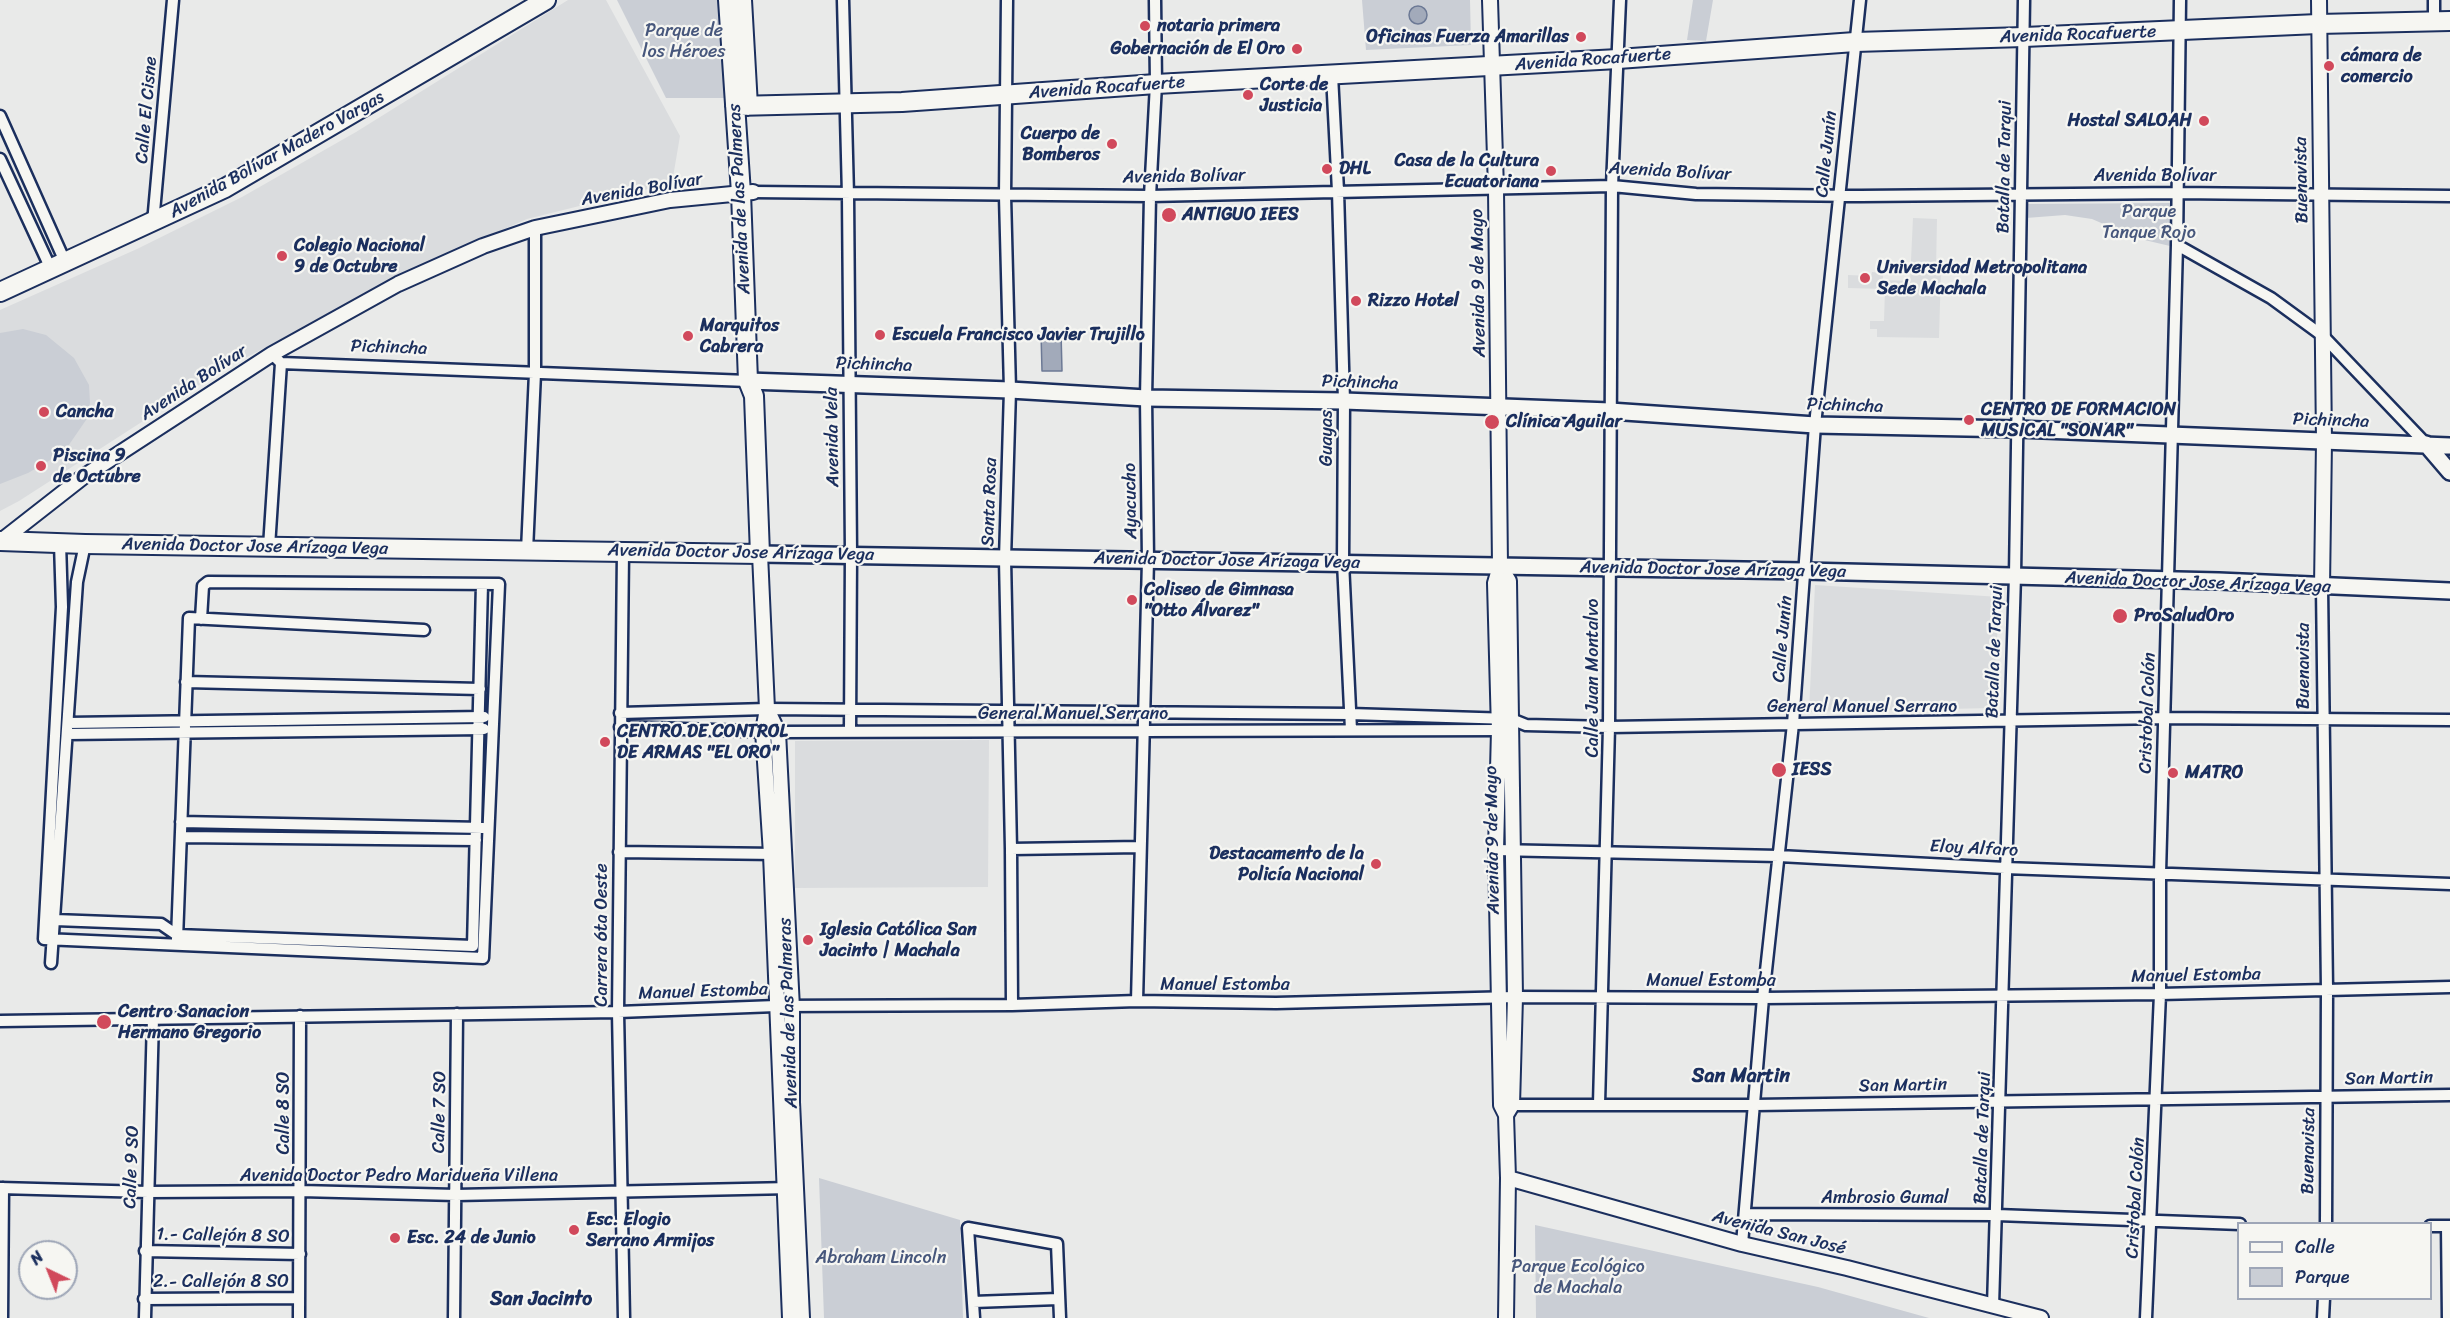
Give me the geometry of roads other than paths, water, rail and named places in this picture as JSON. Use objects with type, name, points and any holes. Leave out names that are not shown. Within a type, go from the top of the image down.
[{"type":"main road","name":"Avenida Bolívar Madero Vargas","points":[[0,292],[225,188],[546,0]]},
{"type":"main road","name":"Avenida de las Palmeras","points":[[728,0],[742,106]]},
{"type":"main road","name":"Avenida de las Palmeras","points":[[742,0],[742,106],[760,554]]},
{"type":"main road","name":"Avenida Rocafuerte","points":[[742,106],[844,104],[1006,96],[1156,84],[1492,66],[1855,42],[2442,21]]},
{"type":"main road","name":"Pichincha","points":[[754,386],[849,384],[1146,398],[1344,401],[1610,411],[1815,425],[2171,434],[2450,446]]},
{"type":"main road","points":[[2426,444],[2450,472]]},
{"type":"main road","name":"Avenida Doctor Jose Arízaga Vega","points":[[2,539],[85,544],[527,552],[851,554],[1005,559],[1343,562],[1805,571],[2168,580],[2450,591]]},
{"type":"street","name":"Calle El Cisne","points":[[153,223],[173,0]]},
{"type":"street","name":"Avenida Vela","points":[[843,0],[848,195],[850,730]]},
{"type":"street","name":"Santa Rosa","points":[[1007,0],[1005,196],[1010,390],[1005,559],[1012,1005]]},
{"type":"street","name":"Ayacucho","points":[[1137,1001],[1142,714],[1148,560],[1146,398],[1150,196],[1156,84],[1155,0]]},
{"type":"street","name":"Avenida 9 de Mayo","points":[[1490,0],[1496,189],[1500,566],[1495,583],[1505,725],[1515,997],[1506,1108]]},
{"type":"street","name":"Calle Juan Montalvo","points":[[1599,1104],[1609,727],[1612,186],[1620,0]]},
{"type":"street","name":"Calle Junín","points":[[1742,1244],[1763,998],[1792,724],[1815,425],[1860,0]]},
{"type":"street","name":"Batalla de Tarqui","points":[[1993,1306],[1998,1215],[2005,868],[2015,577],[2024,0]]},
{"type":"street","name":"Cristobal Colón","points":[[2146,1318],[2152,1221],[2160,994],[2160,873],[2177,245],[2180,0]]},
{"type":"street","name":"Buenavista","points":[[2319,0],[2324,441],[2322,587],[2324,878],[2328,1096],[2326,1222]]},
{"type":"street","points":[[2434,0],[2442,21]]},
{"type":"street","name":"Guayas","points":[[1332,75],[1344,401],[1343,562],[1351,730]]},
{"type":"street","points":[[0,116],[58,266]]},
{"type":"street","points":[[0,159],[58,266]]},
{"type":"street","name":"Avenida Bolívar","points":[[2,539],[83,477],[398,284],[483,246],[536,228],[670,200],[747,193],[1150,196],[1612,186],[1696,194],[2178,193],[2450,196]]},
{"type":"street","points":[[527,552],[535,373],[536,228]]},
{"type":"street","points":[[2177,245],[2271,298],[2323,336],[2426,444]]},
{"type":"street","points":[[269,547],[277,358]]},
{"type":"street","name":"Pichincha","points":[[277,358],[754,386]]},
{"type":"street","points":[[60,543],[62,582],[44,939],[53,940],[473,946],[482,584]]},
{"type":"street","points":[[51,963],[77,582],[85,544]]},
{"type":"street","name":"Carrera 6ta Oeste","points":[[623,552],[618,1012],[624,1318]]},
{"type":"street","name":"Avenida de las Palmeras","points":[[760,554],[767,710],[763,731],[792,1008],[790,1318]]},
{"type":"street","points":[[62,582],[77,582]]},
{"type":"street","points":[[55,920],[161,924],[177,940],[483,958],[499,584],[208,582],[203,586],[201,619]]},
{"type":"street","points":[[177,940],[189,618],[424,630]]},
{"type":"street","points":[[186,682],[480,688]]},
{"type":"street","name":"Avenida de las Palmeras","points":[[767,710],[778,732],[776,1006],[801,1318]]},
{"type":"street","name":"General Manuel Serrano","points":[[620,713],[850,710],[1350,714],[1505,725]]},
{"type":"street","points":[[67,729],[494,717]]},
{"type":"street","name":"General Manuel Serrano","points":[[620,727],[778,732],[1351,730],[1505,725],[1609,727],[2165,718],[2323,721],[2450,720]]},
{"type":"street","name":"Avenida 9 de Mayo","points":[[1505,725],[1496,850],[1499,998],[1508,1178],[1506,1318]]},
{"type":"street","points":[[185,727],[493,729]]},
{"type":"street","points":[[181,822],[489,828]]},
{"type":"street","points":[[181,837],[476,840]]},
{"type":"street","points":[[1011,849],[1140,847]]},
{"type":"street","name":"Eloy Alfaro","points":[[1496,850],[1606,850],[1779,856],[2005,868],[2450,884]]},
{"type":"street","points":[[619,852],[777,854]]},
{"type":"street","name":"Manuel Estomba","points":[[0,1021],[618,1012],[776,1006],[792,1008],[1012,1005],[1137,1001],[1276,1003],[1515,997],[2004,996],[2450,987]]},
{"type":"street","name":"Calle 7 SO","points":[[454,1318],[458,1014]]},
{"type":"street","name":"Calle 8 SO","points":[[298,1318],[301,1191],[300,1016]]},
{"type":"street","name":"Calle 9 SO","points":[[145,1318],[153,1018]]},
{"type":"street","name":"San Martin","points":[[1506,1108],[1599,1104],[1755,1106],[2450,1095]]},
{"type":"street","name":"Avenida San José","points":[[1508,1178],[1742,1244],[2042,1318]]},
{"type":"street","points":[[2,1188],[2,1318]]},
{"type":"street","name":"Avenida Doctor Pedro Maridueña Villena","points":[[2,1188],[148,1192],[301,1191],[456,1196],[790,1188]]},
{"type":"street","name":"Ambrosio Gumal","points":[[1745,1214],[1998,1215],[2237,1224]]},
{"type":"street","points":[[2432,1226],[2448,1226],[2448,1318]]},
{"type":"street","points":[[974,1318],[968,1228],[1057,1244],[1060,1318]]},
{"type":"street","name":"1.- Callejón 8 SO","points":[[145,1251],[300,1254]]},
{"type":"street","name":"2.- Callejón 8 SO","points":[[144,1299],[299,1298]]},
{"type":"street","points":[[973,1302],[1058,1299]]},
{"type":"street","points":[[2324,1300],[2324,1318]]},
{"type":"water","points":[[1418,6],[1424,9],[1427,15],[1424,21],[1418,24],[1412,21],[1409,15],[1412,9]]},
{"type":"water","points":[[1061,332],[1062,371],[1042,371],[1041,333]]},
{"type":"place","name":"notaria primera","points":[[1145,26]]},
{"type":"place","name":"Oficinas Fuerza Amarillas","points":[[1581,37]]},
{"type":"place","name":"Gobernación de El Oro","points":[[1297,49]]},
{"type":"place","name":"cámara de comercio","points":[[2329,66]]},
{"type":"place","name":"Corte de Justicia","points":[[1248,95]]},
{"type":"place","name":"Hostal SALOAH","points":[[2204,121]]},
{"type":"place","name":"Cuerpo de Bomberos","points":[[1112,144]]},
{"type":"place","name":"DHL","points":[[1327,169]]},
{"type":"place","name":"Casa de la Cultura Ecuatoriana","points":[[1551,171]]},
{"type":"place","name":"ANTIGUO IEES","points":[[1169,215]]},
{"type":"place","name":"Colegio Nacional 9 de Octubre","points":[[282,256]]},
{"type":"place","name":"Universidad Metropolitana Sede Machala","points":[[1865,278]]},
{"type":"place","name":"Rizzo Hotel","points":[[1356,301]]},
{"type":"place","name":"Escuela Francisco Javier Trujillo","points":[[880,335]]},
{"type":"place","name":"Marquitos Cabrera","points":[[688,336]]},
{"type":"place","name":"Cancha","points":[[44,412]]},
{"type":"place","name":"CENTRO DE FORMACION MUSICAL \"SONAR\"","points":[[1969,420]]},
{"type":"place","name":"Clínica Aguilar","points":[[1492,422]]},
{"type":"place","name":"Piscina 9 de Octubre","points":[[41,466]]},
{"type":"place","name":"Coliseo de Gimnasa \"Otto Álvarez\"","points":[[1132,600]]},
{"type":"place","name":"ProSaludOro","points":[[2120,616]]},
{"type":"place","name":"CENTRO DE CONTROL DE ARMAS \"EL ORO\"","points":[[605,742]]},
{"type":"place","name":"IESS","points":[[1779,770]]},
{"type":"place","name":"MATRO","points":[[2173,773]]},
{"type":"place","name":"Destacamento de la Policía Nacional","points":[[1376,864]]},
{"type":"place","name":"Iglesia Católica San Jacinto | Machala","points":[[808,940]]},
{"type":"place","name":"Centro Sanacion Hermano Gregorio","points":[[104,1022]]},
{"type":"place","name":"Esc. Elogio Serrano Armijos","points":[[574,1230]]},
{"type":"place","name":"Esc. 24 de Junio","points":[[395,1238]]},
{"type":"district","name":"San Martin","points":[[1741,1077]]},
{"type":"district","name":"San Jacinto","points":[[541,1300]]},
{"type":"park label","name":"Parque de los Héroes","points":[[684,42]]},
{"type":"park label","name":"Parque Tanque Rojo","points":[[2149,222]]},
{"type":"park label","name":"Abraham Lincoln","points":[[881,1258]]},
{"type":"park label","name":"Parque Ecológico de Machala","points":[[1578,1277]]}]
